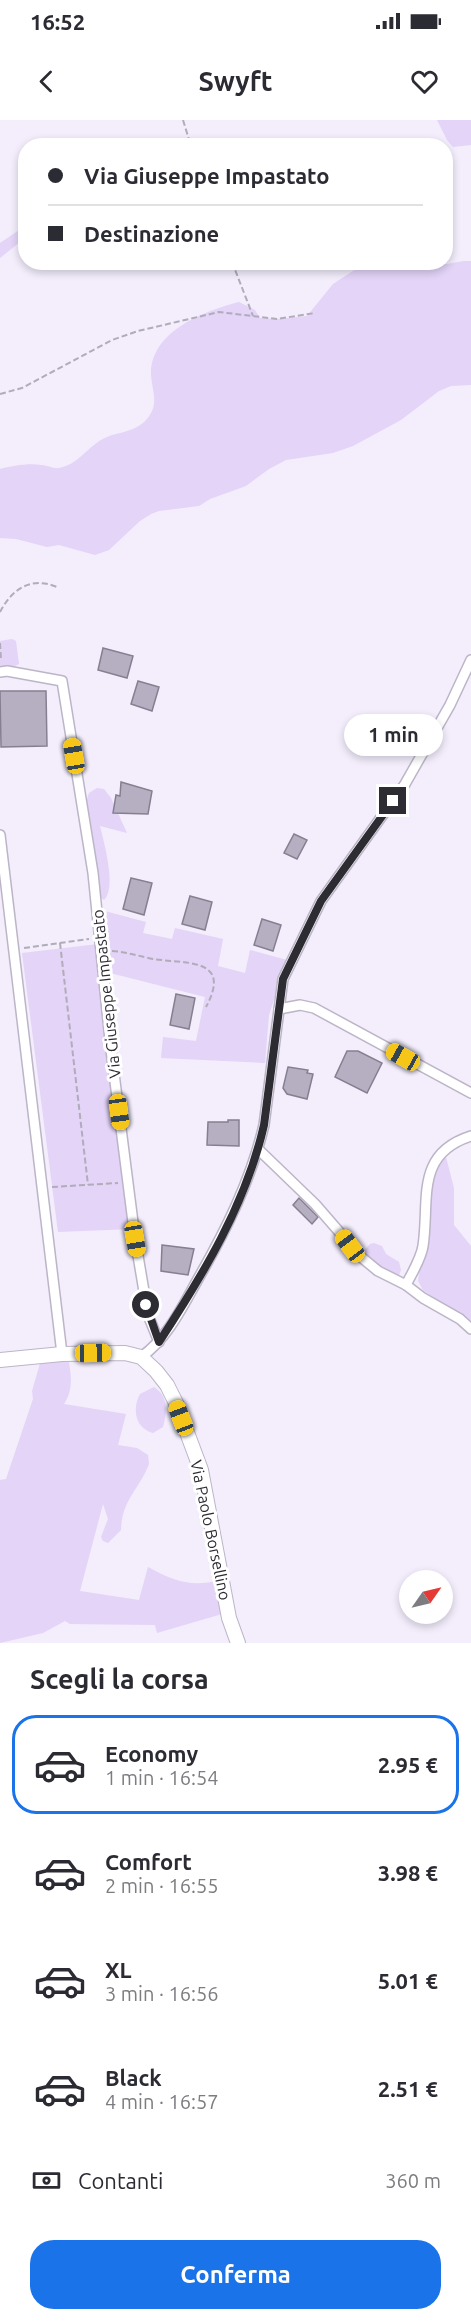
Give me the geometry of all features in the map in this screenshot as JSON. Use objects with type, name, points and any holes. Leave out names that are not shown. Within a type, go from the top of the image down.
[{"type":"street","points":[[0,1360],[62,1354],[125,1353],[141,1357],[159,1342],[185,1303],[215,1250],[240,1199],[258,1149],[264,1125],[283,979],[321,901],[405,784],[450,705],[471,660]]},
{"type":"street","name":"Via Giuseppe Impastato","points":[[1,672],[7,671],[62,681],[103,951],[111,1050],[127,1183],[148,1315],[159,1342]]},
{"type":"street","points":[[0,835],[62,1354]]},
{"type":"street","points":[[279,1010],[300,1005],[314,1008],[471,1093]]},
{"type":"street","points":[[406,1285],[423,1249],[427,1185],[433,1165],[447,1149],[471,1136]]},
{"type":"street","points":[[258,1149],[315,1204],[361,1257],[378,1271],[406,1285],[423,1298],[460,1319],[471,1329]]},
{"type":"street","name":"Via Paolo Borsellino","points":[[141,1357],[167,1385],[201,1470],[229,1618],[238,1643]]},
{"type":"path","points":[[183,120],[189,138]]},
{"type":"path","points":[[235,270],[254,316]]},
{"type":"path","points":[[0,394],[22,388],[112,340],[131,333],[219,312],[277,319],[315,313]]},
{"type":"path","points":[[0,612],[9,596],[21,587],[38,582],[57,587]]},
{"type":"path","points":[[0,643],[1,672]]},
{"type":"path","points":[[15,949],[101,937]]},
{"type":"path","points":[[60,943],[88,1185]]},
{"type":"path","points":[[103,951],[193,962],[204,966],[215,981],[215,988],[206,1006]]},
{"type":"path","points":[[43,1187],[127,1183]]},
{"type":"shaded area","points":[[437,120],[471,120],[471,145],[453,147],[453,138],[446,138]]},
{"type":"shaded area","points":[[18,231],[18,244],[0,258],[0,243]]},
{"type":"shaded area","points":[[471,261],[471,385],[451,386],[439,391],[401,420],[353,446],[333,453],[286,460],[246,486],[210,499],[199,506],[151,514],[140,521],[109,550],[95,555],[59,545],[47,547],[16,539],[0,538],[0,469],[32,464],[57,468],[65,466],[101,440],[141,425],[151,414],[154,403],[151,372],[154,357],[161,345],[183,325],[211,311],[239,302],[255,310],[260,318],[307,316],[333,284],[354,270],[453,270],[453,263]]},
{"type":"shaded area","points":[[12,639],[16,641],[19,664],[13,667],[0,666],[0,641]]},
{"type":"shaded area","points":[[97,788],[104,789],[111,798],[127,833],[100,826],[110,876],[108,894],[104,900],[100,897],[86,802],[89,793]]},
{"type":"shaded area","points":[[101,910],[146,922],[143,933],[172,939],[175,928],[223,939],[218,966],[245,973],[250,950],[287,960],[269,1015],[265,1063],[161,1058],[163,1037],[196,1041],[205,997],[110,973]]},
{"type":"shaded area","points":[[98,944],[132,1229],[58,1232],[22,953]]},
{"type":"shaded area","points":[[446,1157],[454,1188],[454,1225],[471,1246],[471,1325],[423,1290],[418,1281],[433,1170],[439,1159]]},
{"type":"shaded area","points":[[374,1243],[382,1246],[386,1254],[399,1262],[401,1270],[398,1278],[385,1272],[362,1253]]},
{"type":"shaded area","points":[[68,1357],[70,1387],[64,1404],[126,1414],[118,1445],[137,1448],[148,1455],[149,1464],[124,1510],[121,1530],[108,1543],[101,1537],[108,1519],[103,1504],[80,1591],[139,1600],[148,1567],[165,1576],[189,1583],[216,1581],[222,1614],[157,1633],[155,1625],[70,1624],[65,1621],[43,1633],[0,1643],[0,1480],[6,1479],[33,1399],[32,1391],[41,1360]]},
{"type":"shaded area","points":[[154,1387],[162,1395],[166,1410],[163,1427],[153,1433],[142,1427],[137,1417],[136,1406],[140,1394]]},
{"type":"building","points":[[103,648],[133,656],[127,678],[98,670]]},
{"type":"building","points":[[138,681],[159,687],[152,711],[131,704]]},
{"type":"building","points":[[0,691],[46,691],[47,746],[1,747]]},
{"type":"building","points":[[121,782],[152,791],[148,814],[113,813],[116,795],[120,796]]},
{"type":"building","points":[[294,834],[307,840],[297,859],[284,853]]},
{"type":"building","points":[[131,878],[152,883],[144,915],[123,909]]},
{"type":"building","points":[[190,896],[212,902],[205,930],[182,924]]},
{"type":"building","points":[[262,919],[281,925],[273,951],[254,945]]},
{"type":"building","points":[[176,994],[195,998],[189,1029],[170,1025]]},
{"type":"building","points":[[347,1051],[358,1051],[382,1063],[367,1093],[335,1077]]},
{"type":"building","points":[[288,1067],[308,1070],[307,1073],[313,1074],[307,1099],[287,1094],[283,1088]]},
{"type":"building","points":[[228,1120],[239,1120],[239,1146],[207,1145],[208,1122],[228,1122]]},
{"type":"building","points":[[299,1198],[318,1217],[312,1224],[293,1205]]},
{"type":"building","points":[[162,1245],[194,1249],[188,1275],[161,1271]]},
{"type":"route","points":[[146,1305],[159,1342],[185,1303],[215,1250],[240,1199],[258,1149],[264,1125],[283,979],[321,901],[393,801]]}]
